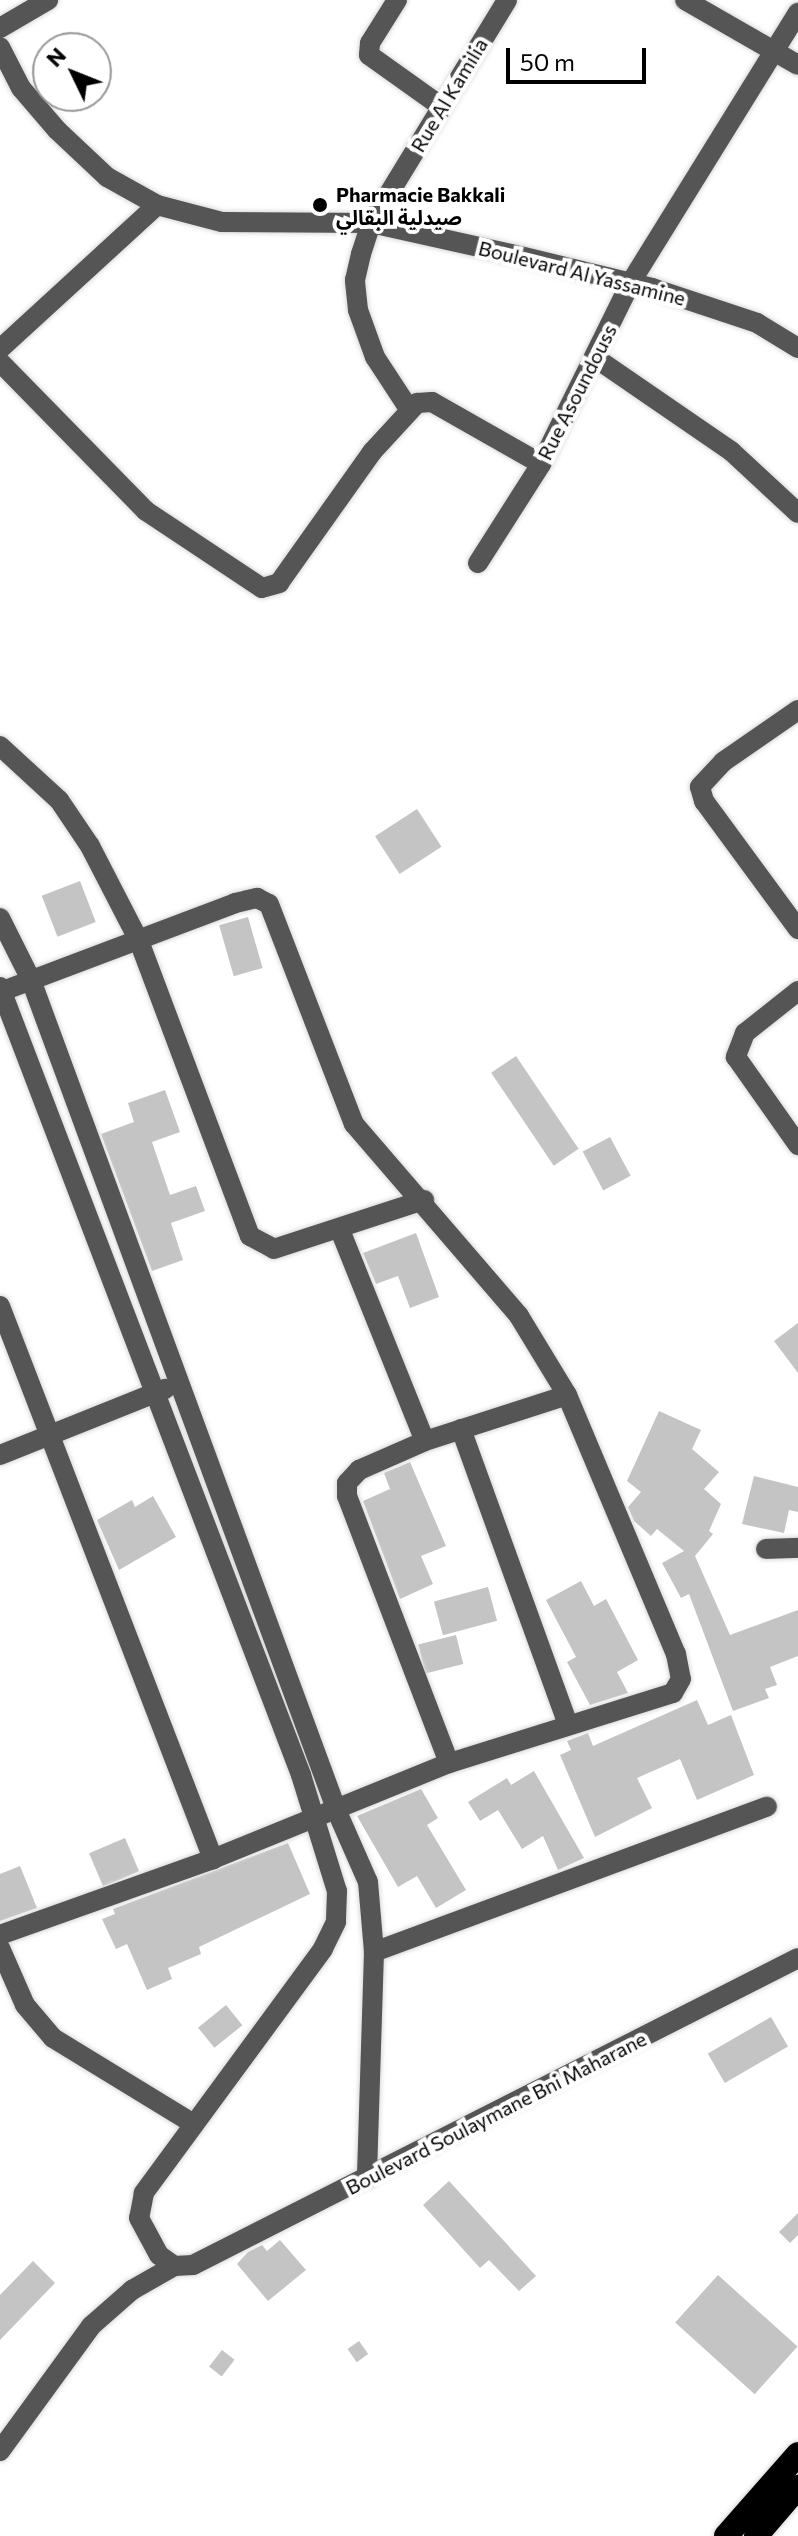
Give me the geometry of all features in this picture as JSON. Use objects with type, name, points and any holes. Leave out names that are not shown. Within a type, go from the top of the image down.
[{"type":"highway","points":[[726,2536],[798,2454]]},
{"type":"highway","points":[[756,2536],[798,2487]]},
{"type":"street","points":[[0,28],[48,0]]},
{"type":"street","points":[[397,0],[370,43],[369,55],[442,107]]},
{"type":"street","name":"Rue Al Kamilia","points":[[409,409],[375,357],[358,310],[355,280],[371,223],[507,0]]},
{"type":"street","points":[[685,0],[798,65]]},
{"type":"street","name":"Rue Asoundouss","points":[[478,563],[541,464],[597,359],[631,282],[798,13]]},
{"type":"street","name":"Boulevard Al Yassamine","points":[[0,47],[21,88],[57,130],[107,177],[157,205],[222,222],[371,223],[631,282],[757,323],[798,348]]},
{"type":"street","points":[[0,349],[157,205]]},
{"type":"street","points":[[597,359],[731,451],[798,513]]},
{"type":"street","points":[[0,362],[146,511],[247,582],[267,589],[279,583],[409,409],[432,402],[541,464]]},
{"type":"street","points":[[798,710],[723,762],[700,787],[711,811],[798,929]]},
{"type":"street","points":[[0,746],[59,800],[90,846],[139,941],[245,1229],[261,1246],[274,1249],[340,1230],[424,1200]]},
{"type":"street","points":[[0,1935],[213,1859],[314,1817],[336,1807],[449,1763],[673,1693],[681,1679],[676,1654],[567,1395],[519,1316],[424,1200],[354,1124],[266,901],[235,903],[1,990],[314,1817],[337,1891],[332,1934],[194,2124],[139,2207],[150,2241],[183,2266]]},
{"type":"street","points":[[0,918],[31,980],[336,1807],[368,1882],[374,1952],[367,2179]]},
{"type":"street","points":[[798,991],[745,1033],[736,1057],[798,1145]]},
{"type":"street","points":[[340,1230],[425,1441]]},
{"type":"street","points":[[0,1306],[213,1859]]},
{"type":"street","points":[[0,1455],[49,1439],[180,1383]]},
{"type":"street","points":[[449,1763],[346,1489],[359,1470],[425,1441],[567,1395]]},
{"type":"street","points":[[461,1429],[568,1724]]},
{"type":"street","points":[[766,1549],[798,1548]]},
{"type":"street","points":[[374,1952],[767,1807]]},
{"type":"street","points":[[0,1948],[25,2005],[53,2038],[194,2124]]},
{"type":"street","name":"Boulevard Soulaymane Bni Maharane","points":[[0,2451],[91,2326],[132,2290],[367,2179],[798,1958]]},
{"type":"building","points":[[417,809],[442,847],[400,874],[375,836]]},
{"type":"building","points":[[80,881],[96,922],[57,937],[42,896]]},
{"type":"building","points":[[248,917],[263,968],[234,976],[219,925]]},
{"type":"building","points":[[516,1056],[579,1149],[554,1166],[491,1073]]},
{"type":"building","points":[[165,1090],[180,1132],[152,1142],[170,1195],[196,1186],[205,1211],[171,1223],[183,1260],[152,1271],[101,1134],[134,1122],[128,1103]]},
{"type":"building","points":[[610,1137],[631,1176],[603,1190],[583,1152]]},
{"type":"building","points":[[416,1233],[439,1297],[410,1308],[398,1276],[376,1284],[363,1253]]},
{"type":"building","points":[[798,1323],[798,1373],[774,1341]]},
{"type":"building","points":[[659,1411],[701,1430],[692,1449],[719,1472],[704,1489],[721,1504],[709,1531],[713,1534],[695,1556],[730,1635],[798,1610],[798,1656],[770,1667],[777,1685],[765,1689],[769,1698],[733,1711],[689,1594],[681,1598],[662,1563],[684,1551],[657,1529],[651,1536],[634,1521],[628,1507],[641,1492],[627,1481]]},
{"type":"building","points":[[410,1462],[446,1546],[421,1556],[433,1584],[400,1599],[363,1501],[390,1489],[384,1473]]},
{"type":"building","points":[[754,1476],[798,1487],[798,1512],[789,1510],[784,1533],[742,1524]]},
{"type":"building","points":[[153,1496],[176,1537],[119,1570],[97,1520],[132,1500],[135,1507]]},
{"type":"building","points":[[581,1581],[594,1606],[606,1599],[638,1660],[617,1672],[628,1693],[590,1705],[567,1662],[576,1657],[546,1600]]},
{"type":"building","points":[[488,1587],[497,1621],[443,1635],[434,1601]]},
{"type":"building","points":[[456,1635],[463,1664],[425,1674],[418,1644]]},
{"type":"building","points":[[697,1700],[708,1725],[731,1715],[754,1775],[697,1800],[680,1759],[637,1778],[652,1808],[595,1837],[560,1755],[571,1750],[567,1741],[588,1733],[593,1746]]},
{"type":"building","points":[[534,1771],[584,1858],[558,1870],[543,1836],[522,1849],[498,1810],[480,1821],[468,1802],[507,1778],[511,1785]]},
{"type":"building","points":[[421,1789],[438,1818],[427,1825],[466,1890],[436,1908],[417,1876],[398,1887],[357,1816]]},
{"type":"building","points":[[125,1838],[139,1871],[103,1886],[89,1853]]},
{"type":"building","points":[[288,1843],[310,1894],[199,1947],[201,1954],[168,1968],[172,1979],[147,1990],[127,1944],[116,1949],[102,1919],[115,1914],[113,1909]]},
{"type":"building","points":[[20,1866],[37,1908],[0,1921],[0,1874]]},
{"type":"building","points":[[226,2005],[242,2025],[214,2048],[198,2028]]},
{"type":"building","points":[[771,2017],[788,2046],[725,2083],[708,2054]]},
{"type":"building","points":[[449,2181],[536,2276],[519,2291],[489,2260],[480,2268],[423,2205]]},
{"type":"building","points":[[798,2213],[798,2235],[790,2243],[779,2232]]},
{"type":"building","points":[[280,2240],[306,2270],[268,2301],[237,2264],[248,2252],[262,2245],[267,2251]]},
{"type":"building","points":[[33,2261],[55,2283],[0,2340],[0,2295]]},
{"type":"building","points":[[718,2275],[798,2347],[755,2394],[675,2323]]},
{"type":"building","points":[[359,2341],[368,2354],[357,2362],[348,2349]]},
{"type":"building","points":[[222,2350],[235,2360],[222,2376],[209,2367]]},
{"type":"place","name":"Pharmacie Bakkali صيدلية البقالي","points":[[320,205]]}]
